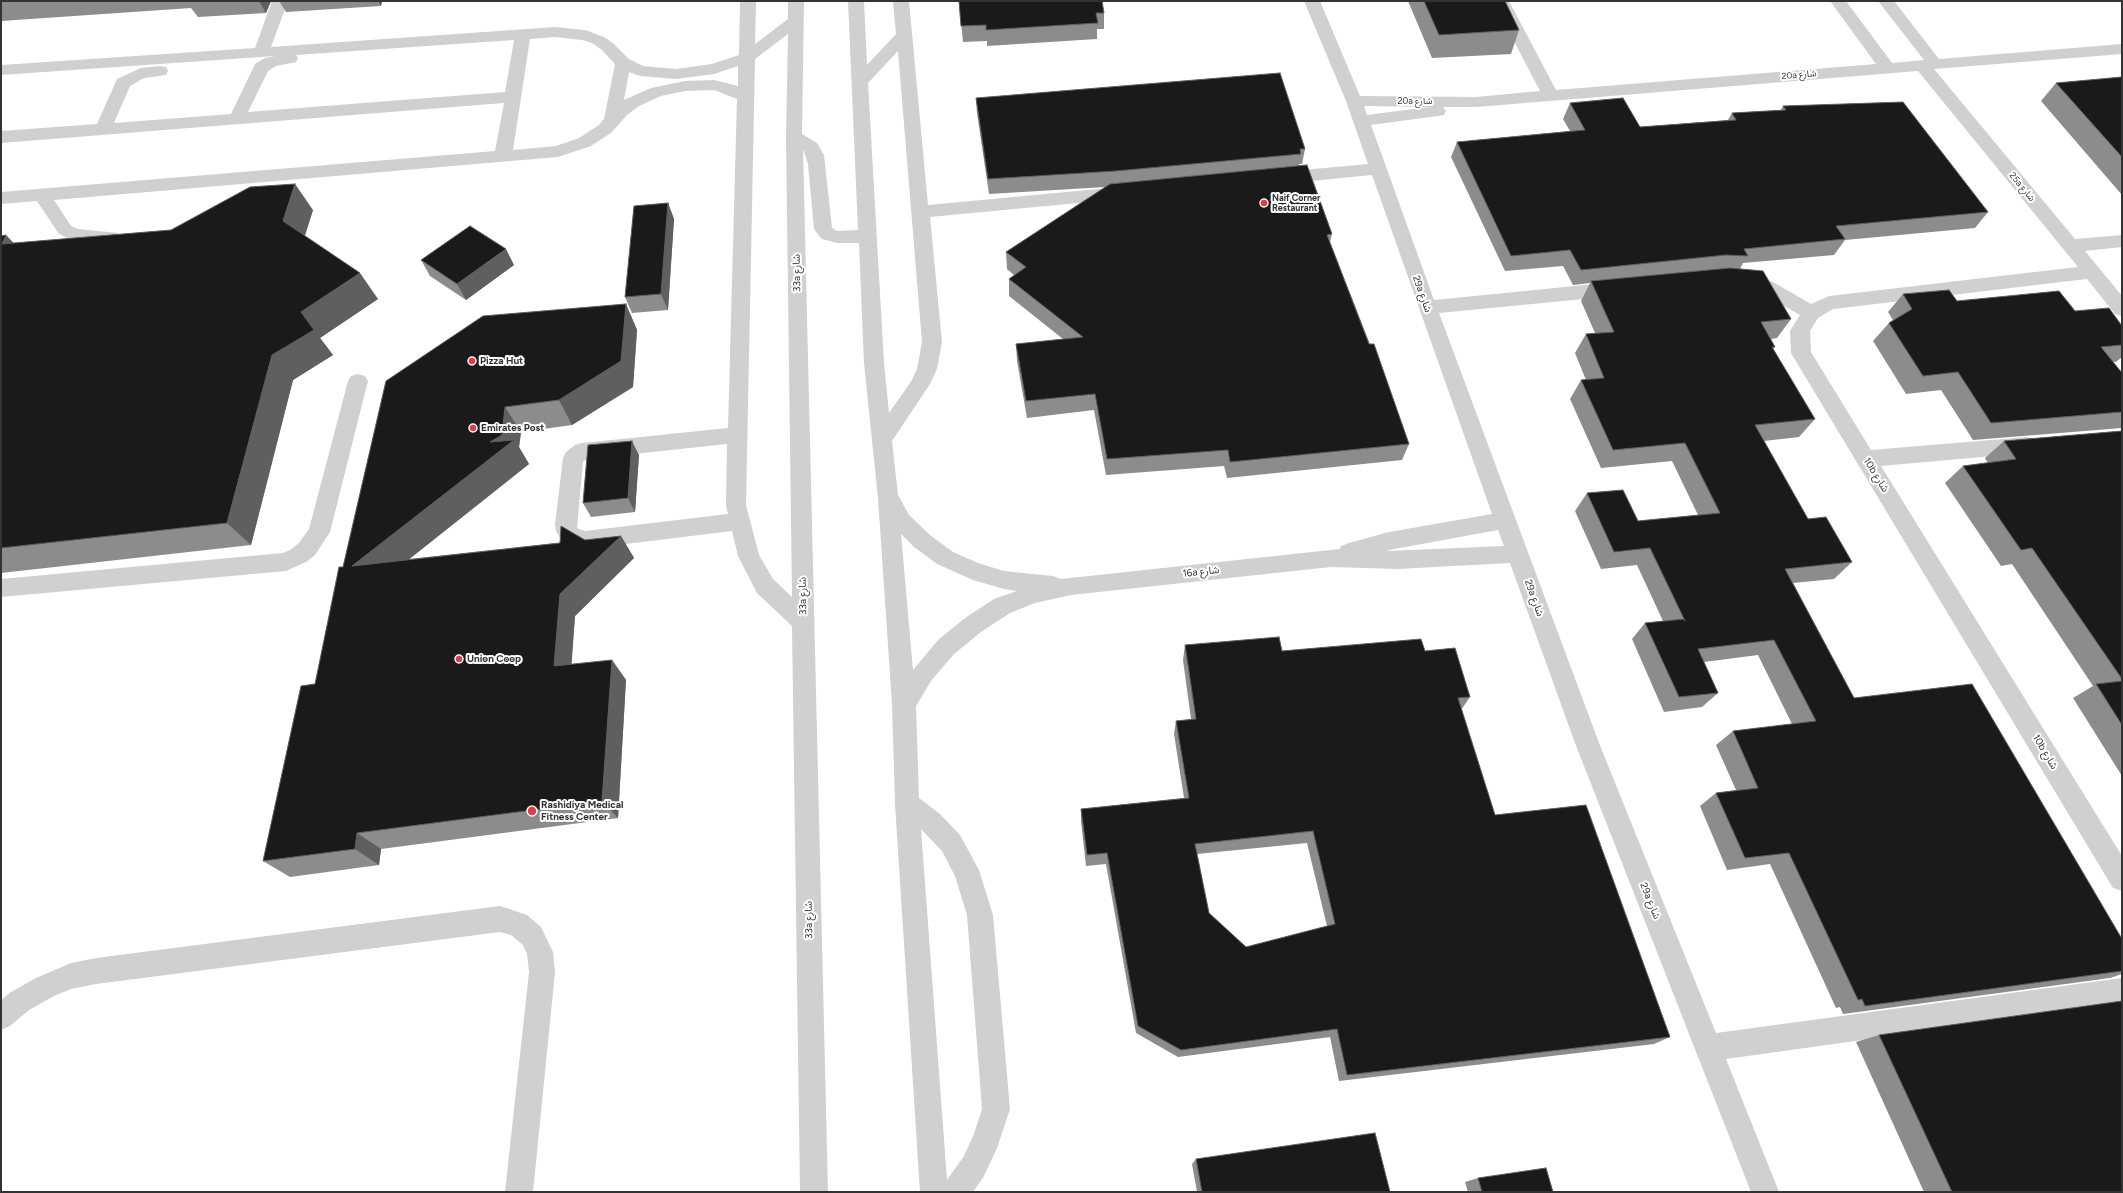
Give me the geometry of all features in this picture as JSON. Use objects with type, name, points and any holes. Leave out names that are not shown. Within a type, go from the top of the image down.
[{"type":"street","points":[[261,52],[280,1]]},
{"type":"street","points":[[748,1],[736,505],[749,556],[766,586],[804,623]]},
{"type":"street","points":[[856,1],[869,236],[874,363],[883,438],[904,704],[907,804],[934,1192]]},
{"type":"street","points":[[883,438],[920,384],[930,357],[932,326],[901,1]]},
{"type":"street","name":"29a شارع","points":[[1312,1],[1354,101],[1427,307],[1587,743],[1765,1192]]},
{"type":"street","points":[[1501,1],[1551,96]]},
{"type":"street","points":[[1838,1],[1887,68]]},
{"type":"street","name":"25a شارع","points":[[1886,1],[1928,64],[2122,309]]},
{"type":"street","points":[[1,70],[555,32],[585,35],[598,40],[608,47],[623,63],[640,71],[676,74],[714,70],[746,58],[796,10]]},
{"type":"street","name":"33a شارع","points":[[796,10],[794,137],[814,1192]]},
{"type":"street","points":[[503,157],[523,34]]},
{"type":"street","points":[[861,81],[904,35]]},
{"type":"street","points":[[237,119],[261,68],[271,62],[296,57],[315,49]]},
{"type":"street","name":"20a شارع","points":[[1354,101],[1476,102],[2122,49]]},
{"type":"street","points":[[103,129],[123,83],[128,79],[141,73],[177,67],[203,57]]},
{"type":"street","points":[[612,122],[623,63]]},
{"type":"street","points":[[1,198],[544,154],[572,148],[595,136],[612,122],[621,111],[644,96],[685,86],[714,85],[736,91],[746,96]]},
{"type":"street","points":[[1,137],[513,97]]},
{"type":"street","name":"20a شارع","points":[[1361,121],[1425,114],[1476,102]]},
{"type":"street","points":[[794,137],[804,141],[815,155],[823,229],[828,235],[837,237],[869,236]]},
{"type":"street","points":[[1268,179],[1378,169]]},
{"type":"street","points":[[280,192],[304,173]]},
{"type":"street","points":[[922,212],[1135,192]]},
{"type":"street","points":[[42,195],[65,230],[74,235],[94,238],[126,235]]},
{"type":"street","points":[[2071,246],[2122,241]]},
{"type":"street","name":"10b شارع","points":[[2093,272],[1852,299],[1829,303],[1811,313],[1800,331],[1801,353],[2122,879]]},
{"type":"street","points":[[1729,280],[1742,280],[1766,287],[1811,313]]},
{"type":"street","points":[[1427,307],[1631,288]]},
{"type":"street","points":[[1,588],[286,562],[298,556],[307,549],[319,532],[358,381]]},
{"type":"street","points":[[738,435],[582,451],[573,458],[566,525],[570,535],[585,540],[739,521]]},
{"type":"street","points":[[1867,459],[2045,444]]},
{"type":"street","name":"16a شارع","points":[[888,498],[902,521],[922,541],[945,558],[973,571],[1004,580],[1071,586]]},
{"type":"street","name":"16a شارع","points":[[1331,558],[1389,541],[1505,520]]},
{"type":"street","name":"16a شارع","points":[[904,704],[922,674],[946,647],[973,625],[1002,606],[1034,594],[1071,586],[1331,558],[1398,560],[1518,554]]},
{"type":"street","points":[[907,804],[931,822],[951,843],[966,870],[980,915],[996,1109],[988,1138],[978,1159],[956,1192]]},
{"type":"street","points":[[1,1017],[20,1001],[45,987],[71,976],[96,971],[500,919],[518,924],[532,936],[540,952],[542,972],[519,1192]]},
{"type":"street","points":[[1708,1048],[2122,991]]},
{"type":"building","points":[[959,1],[1102,1],[1104,13],[1096,13],[1098,23],[986,30],[986,25],[961,26]]},
{"type":"building","points":[[1424,1],[1505,1],[1519,30],[1439,35]]},
{"type":"building","points":[[1280,73],[1305,149],[1300,149],[1301,154],[1116,171],[988,179],[976,98]]},
{"type":"building","points":[[2122,77],[2122,157],[2056,83]]},
{"type":"building","points":[[1623,98],[1640,127],[1736,120],[1732,113],[1786,110],[1783,106],[1903,102],[1988,212],[1836,226],[1845,239],[1744,249],[1748,256],[1726,255],[1581,270],[1570,250],[1511,256],[1457,142],[1585,130],[1570,103]]},
{"type":"building","points":[[1307,165],[1332,234],[1327,235],[1369,344],[1374,344],[1409,444],[1230,462],[1228,450],[1107,459],[1095,394],[1026,401],[1016,344],[1083,337],[1009,279],[1026,267],[1006,252],[1110,184]]},
{"type":"building","points":[[295,184],[283,221],[360,273],[301,312],[314,330],[272,355],[227,523],[1,548],[1,236],[6,235],[2,244],[171,230],[250,187]]},
{"type":"building","points":[[668,203],[661,294],[625,297],[634,206]]},
{"type":"building","points":[[470,226],[506,249],[457,284],[421,260]]},
{"type":"building","points":[[1730,268],[1763,271],[1791,319],[1761,322],[1775,347],[1772,347],[1815,419],[1755,425],[1808,519],[1826,517],[1852,562],[1785,569],[1854,698],[1972,684],[2122,939],[2122,971],[1865,1006],[1862,999],[1858,1000],[1789,853],[1745,858],[1716,793],[1758,788],[1733,731],[1816,721],[1774,640],[1698,649],[1718,693],[1679,697],[1645,623],[1684,619],[1685,621],[1650,548],[1614,552],[1587,493],[1623,490],[1638,521],[1720,513],[1685,443],[1613,450],[1581,380],[1604,378],[1586,334],[1614,332],[1591,281]]},
{"type":"building","points":[[1949,290],[1957,301],[2059,291],[2075,311],[2109,308],[2122,326],[2122,345],[2101,347],[2122,373],[2122,412],[1991,423],[1958,372],[1923,376],[1889,323],[1912,309],[1903,294]]},
{"type":"building","points":[[626,304],[621,361],[559,400],[505,407],[502,435],[490,442],[514,440],[352,566],[560,543],[561,526],[585,540],[621,536],[560,594],[554,666],[612,660],[602,801],[357,833],[355,849],[263,861],[301,686],[315,684],[339,567],[343,567],[386,381],[483,316]]},
{"type":"building","points":[[2122,431],[2122,679],[2032,548],[2021,550],[1963,466],[2016,459],[2004,441]]},
{"type":"building","points":[[632,441],[628,498],[583,503],[588,445]]},
{"type":"building","points":[[1279,637],[1282,651],[1421,639],[1425,651],[1455,648],[1470,697],[1458,698],[1495,815],[1586,805],[1670,1037],[1347,1075],[1337,1029],[1181,1050],[1138,1026],[1107,853],[1087,855],[1081,809],[1189,798],[1176,721],[1196,719],[1185,645]],"holes":[[[1313,831],[1335,924],[1246,947],[1209,913],[1195,844]]]},
{"type":"building","points":[[2122,681],[2122,725],[2096,684]]},
{"type":"building","points":[[2122,1001],[2122,1192],[1952,1192],[1879,1035]]},
{"type":"building","points":[[1375,1133],[1390,1192],[1202,1192],[1196,1159]]},
{"type":"building","points":[[1546,1168],[1553,1192],[1482,1192],[1478,1178]]},
{"type":"place","name":"Naif Corner Restaurant","points":[[1264,203]]},
{"type":"place","name":"Pizza Hut","points":[[472,361]]},
{"type":"place","name":"Emirates Post","points":[[473,428]]},
{"type":"place","name":"Union Coop","points":[[459,659]]},
{"type":"place","name":"Rashidiya Medical Fitness Center","points":[[532,811]]}]
